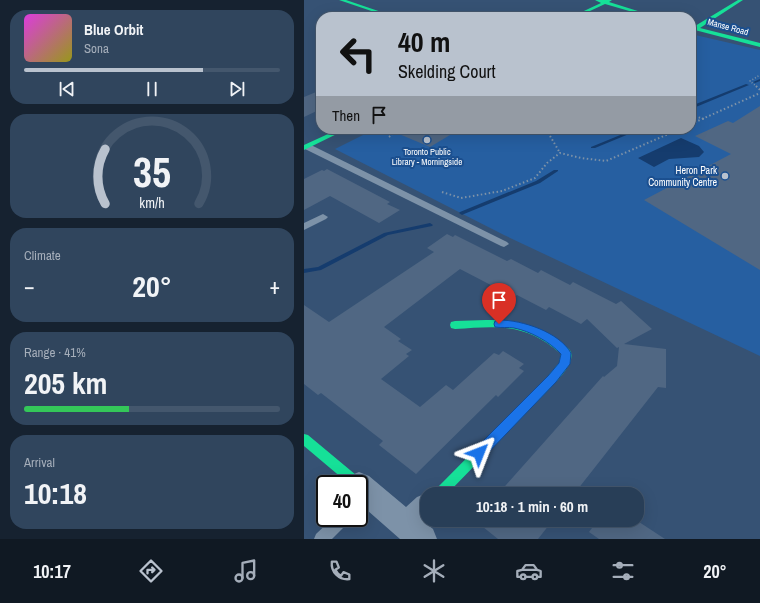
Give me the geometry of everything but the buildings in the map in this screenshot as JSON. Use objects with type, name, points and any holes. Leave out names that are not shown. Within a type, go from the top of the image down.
[{"type":"street","points":[[341,0],[378,12]]},
{"type":"street","points":[[696,26],[741,0]]},
{"type":"street","points":[[583,12],[604,1],[640,12]]},
{"type":"street","name":"Manse Road","points":[[696,29],[760,45]]},
{"type":"street","points":[[306,148],[334,134]]},
{"type":"street","points":[[446,487],[552,379],[564,364],[566,353],[557,344],[526,328],[513,324],[455,325]]},
{"type":"street","points":[[304,439],[343,475]]},
{"type":"street","points":[[368,497],[414,533],[420,521]]},
{"type":"lane","points":[[306,148],[504,244]]},
{"type":"lane","points":[[304,227],[323,217]]},
{"type":"lane","points":[[321,539],[334,527]]},
{"type":"path","points":[[760,75],[750,81],[760,90]]},
{"type":"path","points":[[696,122],[759,94]]},
{"type":"path","points":[[696,116],[704,118]]},
{"type":"path","points":[[389,137],[393,134]]},
{"type":"path","points":[[549,134],[560,154]]},
{"type":"path","points":[[442,192],[461,198],[502,191],[535,178],[547,164],[560,154],[606,161],[668,134]]},
{"type":"shaded area","points":[[696,35],[760,50],[760,356],[504,235],[335,149],[365,134],[696,134]]},
{"type":"shaded area","points":[[681,138],[699,146],[704,152],[699,157],[669,159],[654,167],[638,158]]},
{"type":"waterway","points":[[755,82],[760,80]]},
{"type":"waterway","points":[[696,106],[747,85]]},
{"type":"waterway","points":[[593,147],[626,134]]},
{"type":"waterway","points":[[462,213],[538,182],[556,171]]},
{"type":"waterway","points":[[304,271],[319,269],[386,234],[430,225]]},
{"type":"traffic: fast","points":[[341,0],[378,12]]},
{"type":"traffic: fast","points":[[597,0],[638,12]]},
{"type":"traffic: fast","points":[[584,12],[610,0]]},
{"type":"traffic: fast","points":[[696,28],[741,0]]},
{"type":"traffic: fast","points":[[696,28],[760,45]]},
{"type":"traffic: fast","points":[[304,148],[333,134]]},
{"type":"traffic: fast","points":[[446,487],[552,379],[564,364],[566,353],[553,342],[528,328],[514,325],[486,323],[455,325]]},
{"type":"traffic: fast","points":[[304,439],[347,475]]},
{"type":"place","name":"Toronto Public Library - Morningside","points":[[427,140]]},
{"type":"place","name":"Heron Park Community Centre","points":[[725,176]]},
{"type":"route","points":[[479,453],[552,379],[564,364],[566,353],[557,344],[526,328],[513,324],[499,324]]}]
